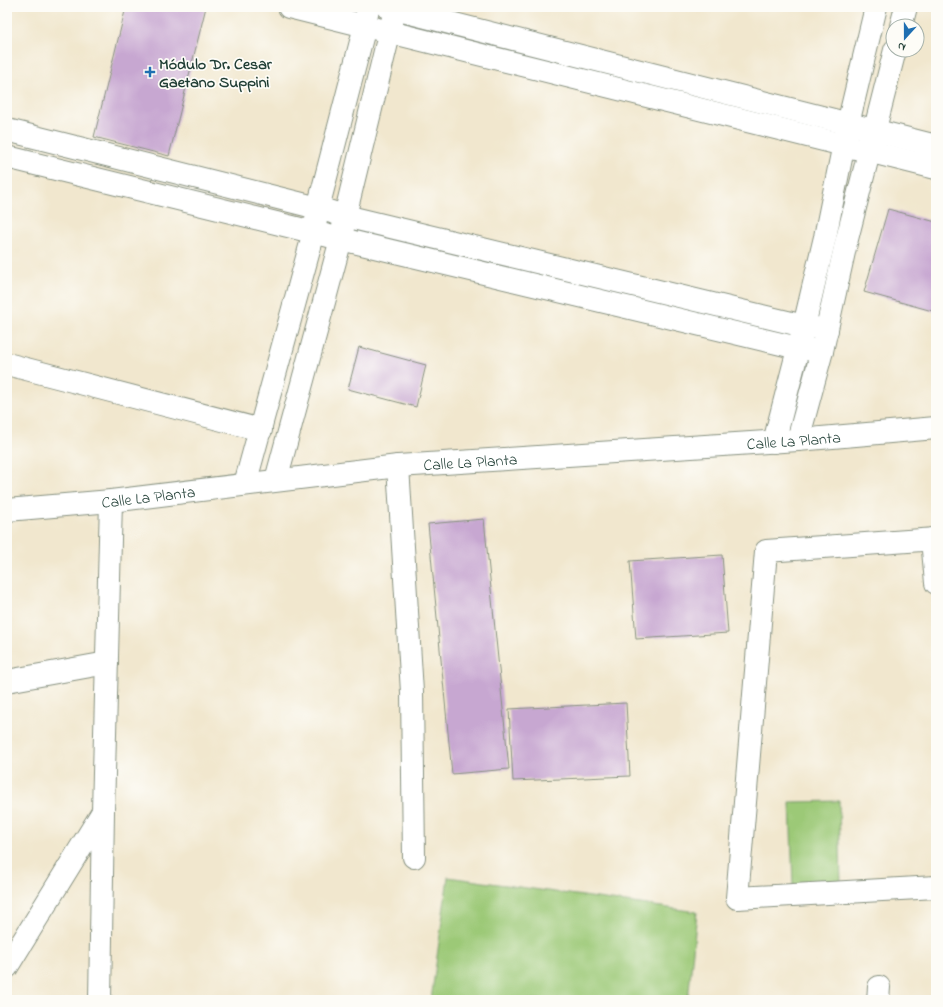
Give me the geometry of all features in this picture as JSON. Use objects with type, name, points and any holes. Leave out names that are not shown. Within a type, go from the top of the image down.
[{"type":"street","points":[[289,7],[367,17],[390,33],[844,145],[872,141],[936,146]]},
{"type":"street","points":[[774,442],[825,237],[848,124],[876,7]]},
{"type":"street","points":[[903,18],[906,7]]},
{"type":"street","points":[[276,480],[341,239],[345,216],[390,33],[393,8],[848,124],[872,141],[936,168]]},
{"type":"street","points":[[245,484],[314,232],[318,208],[367,17]]},
{"type":"street","points":[[798,440],[822,351],[846,243],[893,58]]},
{"type":"street","points":[[7,130],[345,216],[804,326],[827,330]]},
{"type":"street","points":[[7,156],[341,239],[798,348],[822,351]]},
{"type":"street","points":[[7,364],[261,430]]},
{"type":"street","name":"Calle La Planta","points":[[7,510],[111,501],[398,466],[774,442],[936,428]]},
{"type":"street","points":[[398,466],[412,692],[414,857]]},
{"type":"street","points":[[100,1000],[111,501]]},
{"type":"street","points":[[936,583],[934,539],[766,552],[737,898],[936,887]]},
{"type":"street","points":[[7,681],[107,663]]},
{"type":"street","points":[[7,967],[103,812]]},
{"type":"green space","points":[[839,801],[841,885],[793,886],[790,802]]},
{"type":"green space","points":[[448,877],[697,912],[688,1000],[431,1000]]},
{"type":"building","name":"Módulo Dr. Cesar Gaetano Suppini","points":[[126,7],[206,7],[169,156],[94,137]]},
{"type":"building","points":[[888,209],[936,222],[936,312],[864,292]]},
{"type":"building","points":[[359,347],[426,365],[416,407],[348,389]]},
{"type":"building","points":[[484,519],[509,769],[452,774],[428,524]]},
{"type":"building","points":[[722,555],[728,633],[636,639],[630,561]]},
{"type":"building","points":[[626,703],[630,776],[513,781],[509,709]]},
{"type":"place","name":"Módulo Dr. Cesar Gaetano Suppini","points":[[150,72]]}]
